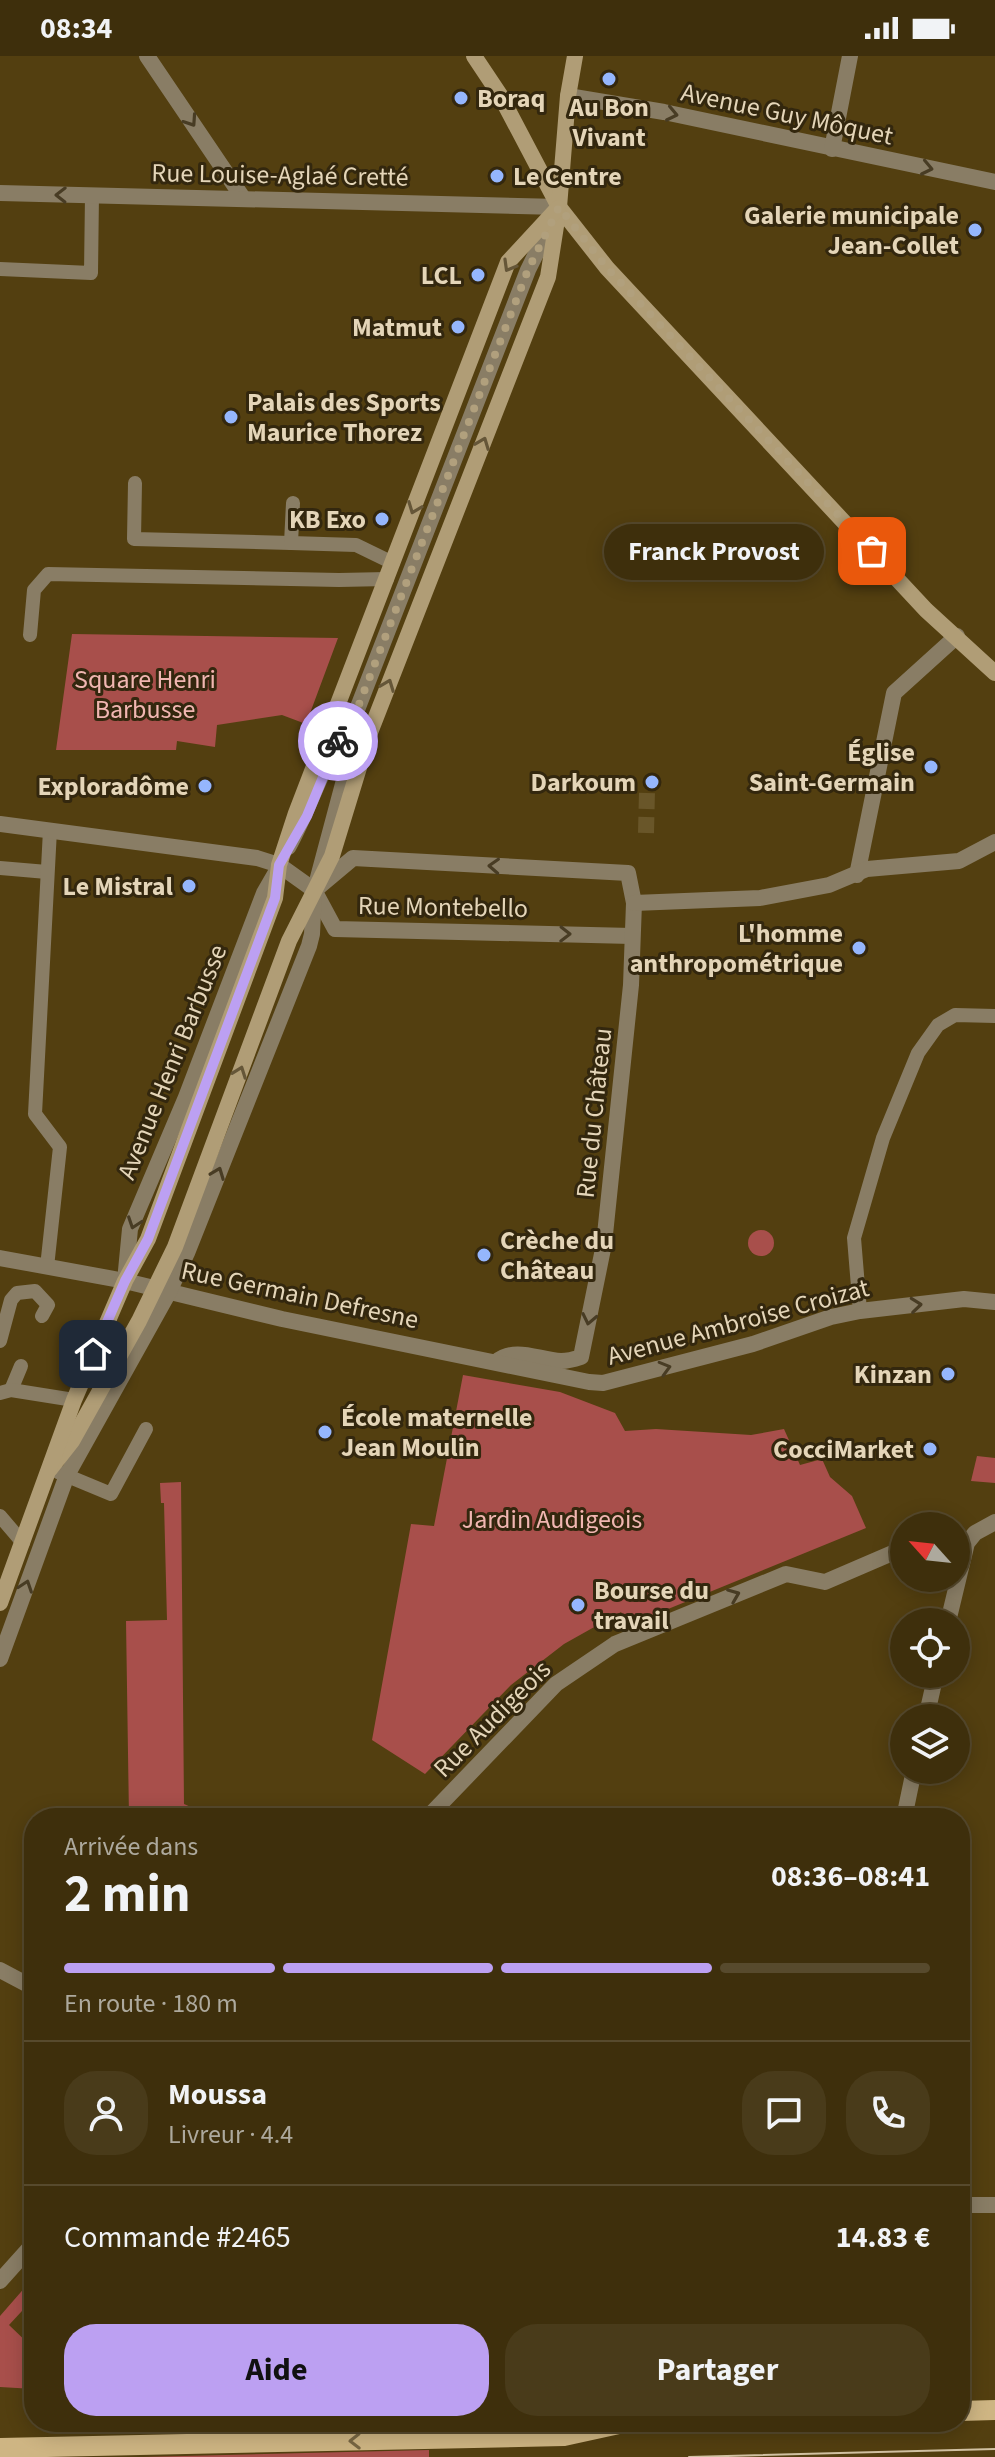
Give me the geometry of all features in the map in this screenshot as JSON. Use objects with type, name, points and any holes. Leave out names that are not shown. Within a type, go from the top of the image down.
[{"type":"main road","points":[[474,56],[500,95],[559,207],[616,278],[926,610],[995,673]]},
{"type":"main road","points":[[559,207],[568,96],[575,56]]},
{"type":"main road","name":"Avenue Henri Barbusse","points":[[0,1603],[74,1400],[125,1281],[148,1239],[275,898],[279,865],[296,813],[508,262],[559,207]]},
{"type":"main road","name":"Avenue Henri Barbusse","points":[[50,1469],[72,1441],[162,1290],[175,1247],[289,941],[332,856],[369,735],[548,277],[559,207]]},
{"type":"main road","points":[[970,2411],[995,2410]]},
{"type":"main road","points":[[0,2448],[564,2436],[582,2432]]},
{"type":"street","points":[[147,56],[243,198]]},
{"type":"street","points":[[832,149],[850,56]]},
{"type":"street","name":"Avenue Guy Môquet","points":[[568,96],[664,112],[995,182]]},
{"type":"street","name":"Rue Louise-Aglaé Cretté","points":[[0,193],[559,207]]},
{"type":"street","name":"Avenue Henri Barbusse","points":[[353,720],[528,270],[559,207]]},
{"type":"street","points":[[857,875],[894,693],[957,636]]},
{"type":"street","points":[[0,824],[257,858],[279,865],[314,890]]},
{"type":"street","points":[[634,903],[760,898],[829,885],[867,869],[959,861],[995,842]]},
{"type":"street","name":"Rue Montebello","points":[[628,873],[353,858],[314,890],[335,929],[632,936]]},
{"type":"street","name":"Rue du Château","points":[[581,1357],[604,1244],[631,985],[634,903],[628,873]]},
{"type":"street","name":"Rue Germain Defresne","points":[[0,1258],[125,1281],[282,1319],[596,1383]]},
{"type":"street","name":"Avenue Henri Barbusse","points":[[0,1659],[67,1475],[162,1290]]},
{"type":"street","name":"Avenue Ambroise Croizat","points":[[596,1383],[753,1344],[831,1317],[860,1311],[964,1299],[995,1302]]},
{"type":"street","points":[[496,1362],[504,1356],[518,1354],[563,1361],[581,1357],[596,1383]]},
{"type":"street","points":[[970,1536],[995,1522]]},
{"type":"street","name":"Rue Audigeois","points":[[437,1808],[556,1684],[615,1644],[786,1574],[825,1582],[890,1554]]},
{"type":"street","points":[[906,1808],[911,1784]]},
{"type":"street","points":[[0,1970],[24,1983]]},
{"type":"street","points":[[970,2205],[995,2205]]},
{"type":"street","points":[[0,2281],[24,2254]]},
{"type":"lane","points":[[0,269],[91,273],[92,195]]},
{"type":"lane","points":[[135,483],[134,539],[356,545],[390,571]]},
{"type":"lane","points":[[291,543],[293,503]]},
{"type":"lane","points":[[30,635],[34,590],[48,574],[339,580],[390,571]]},
{"type":"lane","name":"Avenue Henri Barbusse","points":[[279,865],[307,816],[337,743],[353,720]]},
{"type":"lane","name":"Avenue Henri Barbusse","points":[[314,890],[351,750],[353,720]]},
{"type":"lane","points":[[47,1267],[60,1147],[35,1114],[50,830]]},
{"type":"lane","points":[[0,868],[47,872]]},
{"type":"lane","points":[[860,1311],[854,1238],[883,1138],[918,1053],[938,1025],[955,1015],[995,1016]]},
{"type":"lane","points":[[0,1341],[11,1300],[17,1293],[35,1291],[41,1296],[48,1305],[42,1316]]},
{"type":"lane","points":[[21,1366],[5,1392],[74,1400]]},
{"type":"lane","points":[[50,1469],[111,1494],[146,1429]]},
{"type":"lane","points":[[0,1516],[23,1543]]},
{"type":"green space","name":"Square Henri Barbusse","points":[[72,634],[338,638],[306,724],[282,715],[217,725],[215,747],[177,741],[176,750],[56,750]]},
{"type":"green space","points":[[761,1230],[770,1234],[774,1243],[770,1252],[761,1256],[752,1252],[748,1243],[752,1234]]},
{"type":"green space","name":"Jardin Audigeois","points":[[463,1375],[560,1392],[615,1413],[625,1431],[656,1429],[751,1435],[784,1429],[800,1465],[822,1459],[830,1477],[852,1496],[866,1528],[629,1625],[621,1612],[564,1644],[511,1685],[425,1774],[372,1740],[411,1524],[434,1526]]},
{"type":"green space","points":[[977,1456],[995,1458],[995,1483],[971,1481]]},
{"type":"green space","points":[[181,1482],[184,1804],[193,1808],[129,1808],[126,1621],[167,1620],[164,1503],[161,1503],[160,1483]]},
{"type":"green space","points":[[24,2288],[24,2309],[9,2325],[24,2339],[24,2388],[0,2387],[0,2316]]},
{"type":"green space","points":[[429,2450],[429,2457],[143,2457]]},
{"type":"tunnel","points":[[646,833],[647,791]]},
{"type":"tram line","points":[[689,2457],[995,2449]]},
{"type":"way so far","points":[[338,741],[353,720],[528,270],[559,207],[607,268],[872,551]]},
{"type":"place","name":"Au Bon Vivant","points":[[609,79]]},
{"type":"place","name":"Boraq","points":[[461,98]]},
{"type":"place","name":"Le Centre","points":[[497,176]]},
{"type":"place","name":"Galerie municipale Jean-Collet","points":[[975,230]]},
{"type":"place","name":"LCL","points":[[478,275]]},
{"type":"place","name":"Matmut","points":[[458,327]]},
{"type":"place","name":"Palais des Sports Maurice Thorez","points":[[231,417]]},
{"type":"place","name":"KB Exo","points":[[382,519]]},
{"type":"place","name":"Franck Provost","points":[[872,551]]},
{"type":"place","name":"Église Saint-Germain","points":[[931,767]]},
{"type":"place","name":"Darkoum","points":[[652,782]]},
{"type":"place","name":"Exploradôme","points":[[205,786]]},
{"type":"place","name":"Le Mistral","points":[[189,886]]},
{"type":"place","name":"L'homme anthropométrique","points":[[859,948]]},
{"type":"place","name":"Crèche du Château","points":[[484,1255]]},
{"type":"place","name":"Kinzan","points":[[948,1374]]},
{"type":"place","name":"École maternelle Jean Moulin","points":[[325,1432]]},
{"type":"place","name":"CocciMarket","points":[[930,1449]]},
{"type":"place","name":"Bourse du travail","points":[[578,1605]]},
{"type":"route","points":[[93,1354],[125,1281],[148,1239],[275,898],[279,865],[307,816],[338,741]]}]
